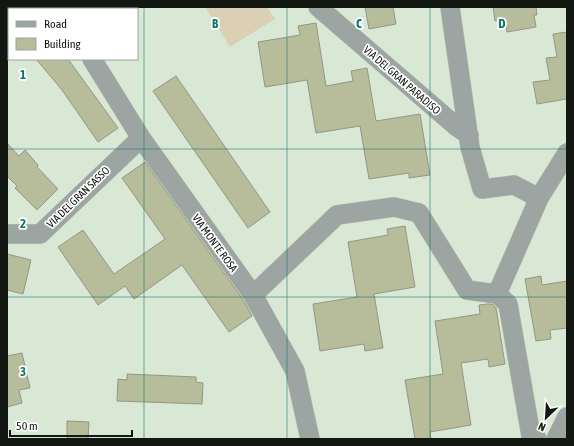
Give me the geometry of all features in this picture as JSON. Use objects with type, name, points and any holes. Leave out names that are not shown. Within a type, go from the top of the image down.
[{"type":"street","name":"VIA DEL GRAN PARADISO","points":[[318,7],[457,127],[469,135]]},
{"type":"street","points":[[450,7],[469,135],[482,189],[514,185],[539,198]]},
{"type":"street","name":"VIA MONTE ROSA","points":[[93,60],[141,138],[253,295],[295,371],[310,439]]},
{"type":"street","name":"VIA DEL GRAN SASSO","points":[[7,234],[40,234],[141,138]]},
{"type":"street","points":[[497,294],[539,198],[567,153]]},
{"type":"street","points":[[253,295],[337,216],[394,207],[419,213],[467,290],[497,294],[508,304],[531,436],[537,439]]},
{"type":"street","points":[[556,439],[567,417]]},
{"type":"shaded area","points":[[205,7],[267,7],[275,19],[230,47]]},
{"type":"building","points":[[365,7],[393,7],[396,24],[369,29]]},
{"type":"building","points":[[493,7],[536,7],[537,15],[534,15],[536,27],[507,32],[505,19],[495,21]]},
{"type":"building","points":[[316,23],[326,86],[353,81],[351,71],[367,68],[376,121],[420,114],[430,175],[409,178],[409,173],[369,179],[360,126],[316,133],[307,80],[265,87],[258,42],[300,35],[298,26]]},
{"type":"building","points":[[567,32],[567,99],[537,104],[533,82],[550,80],[546,58],[557,57],[553,34]]},
{"type":"building","points":[[37,60],[69,60],[118,128],[98,142],[62,90]]},
{"type":"building","points":[[176,76],[270,212],[248,228],[153,91]]},
{"type":"building","points":[[7,143],[19,156],[25,150],[38,165],[37,167],[58,189],[37,210],[15,188],[17,186],[7,176]]},
{"type":"building","points":[[145,162],[244,301],[252,316],[229,332],[182,265],[134,299],[125,286],[98,305],[58,247],[83,230],[114,274],[165,239],[122,178]]},
{"type":"building","points":[[405,226],[415,287],[374,294],[383,348],[365,351],[364,344],[320,351],[313,304],[357,297],[348,242],[388,235],[387,229]]},
{"type":"building","points":[[7,254],[31,260],[23,294],[7,290]]},
{"type":"building","points":[[541,276],[542,285],[567,281],[567,328],[550,330],[551,339],[536,341],[525,279]]},
{"type":"building","points":[[492,304],[496,308],[505,364],[489,367],[488,359],[461,363],[471,425],[430,432],[431,439],[415,439],[405,380],[443,374],[435,321],[480,314],[479,305]]},
{"type":"building","points":[[22,353],[30,388],[19,390],[22,403],[7,407],[7,356]]},
{"type":"building","points":[[127,374],[196,377],[196,382],[203,383],[202,404],[117,401],[118,379],[127,380]]},
{"type":"building","points":[[67,421],[89,422],[88,439],[67,439]]}]
